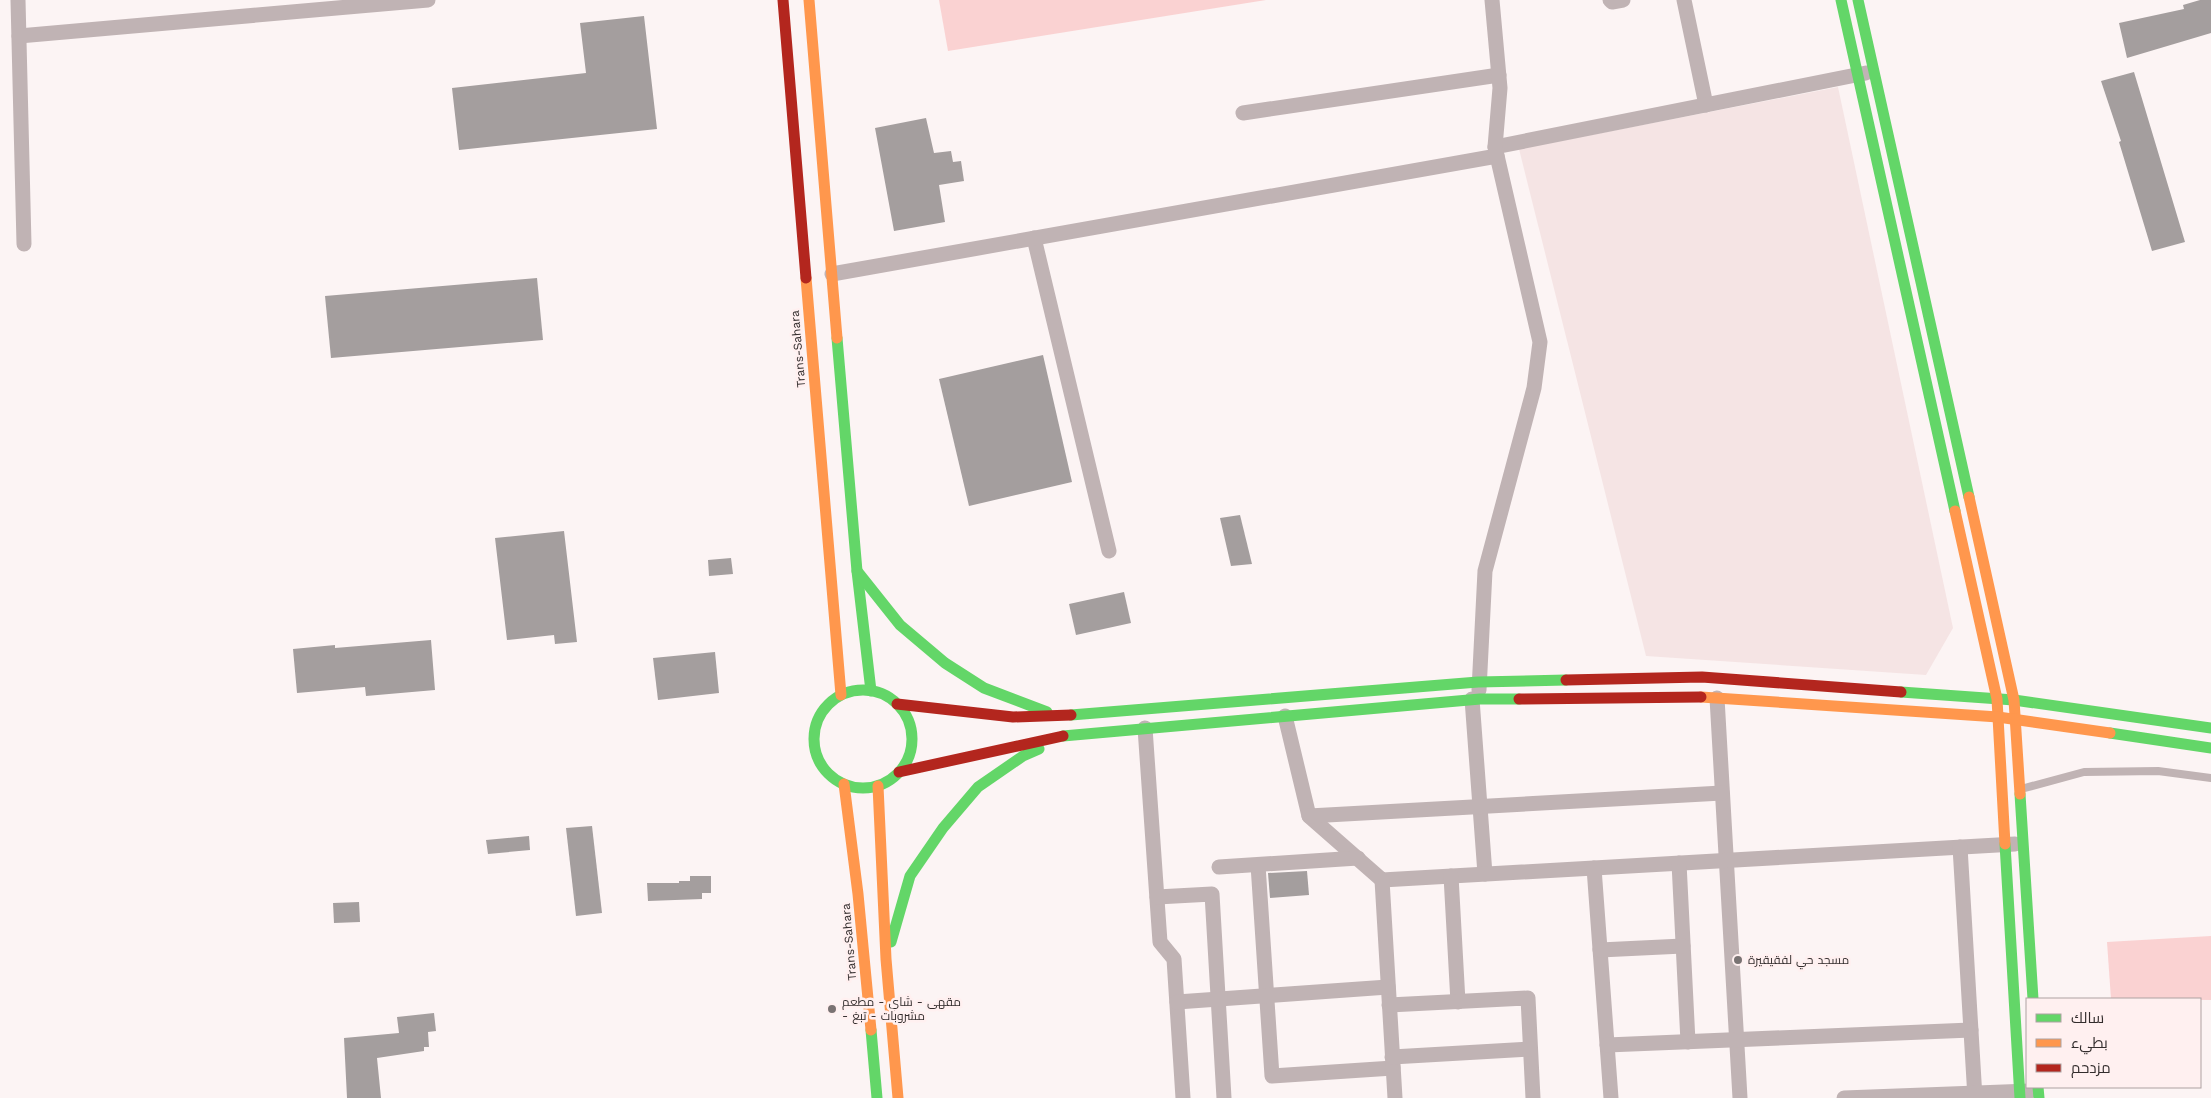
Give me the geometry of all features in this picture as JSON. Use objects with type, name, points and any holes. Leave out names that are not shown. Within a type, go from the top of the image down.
[{"type":"main road","name":"Trans-Sahara","points":[[783,0],[841,695]]},
{"type":"main road","points":[[809,0],[857,571],[871,691]]},
{"type":"main road","points":[[1841,0],[1997,699],[2020,1095]]},
{"type":"main road","points":[[1858,0],[2014,700],[2032,998]]},
{"type":"main road","points":[[857,571],[900,625],[945,663],[984,688],[1058,716]]},
{"type":"main road","points":[[897,704],[1013,717],[1058,716],[1478,682],[1702,677],[2014,700],[2211,728]]},
{"type":"main road","points":[[856,690],[871,691],[885,696],[897,704],[906,716],[911,730],[912,745],[908,760],[899,772],[878,786],[855,788],[830,776],[820,763],[814,748],[814,732],[819,717],[828,704],[841,695],[856,690]]},
{"type":"main road","points":[[899,772],[1069,735],[1476,699],[1717,698],[1998,717],[2211,748]]},
{"type":"main road","points":[[886,959],[910,876],[943,828],[978,787],[1023,756],[1069,735]]},
{"type":"main road","name":"Trans-Sahara","points":[[844,784],[858,894],[877,1098]]},
{"type":"main road","points":[[878,786],[886,959],[898,1098]]},
{"type":"street","points":[[18,0],[24,244]]},
{"type":"street","points":[[19,36],[428,0]]},
{"type":"street","points":[[1485,874],[1480,806],[1476,699],[1485,571],[1534,388],[1540,358],[1540,342],[1496,152],[1500,88],[1492,0]]},
{"type":"street","points":[[1610,0],[1612,2],[1623,0]]},
{"type":"street","points":[[1684,0],[1706,105]]},
{"type":"street","points":[[832,274],[1496,152],[1706,105],[1874,72]]},
{"type":"street","points":[[1243,113],[1499,75]]},
{"type":"street","points":[[1034,238],[1109,551]]},
{"type":"street","points":[[1717,698],[1740,1098]]},
{"type":"street","points":[[1285,716],[1309,816],[1382,880],[1395,1098]]},
{"type":"street","points":[[1145,728],[1160,942],[1174,958],[1183,1098]]},
{"type":"street","points":[[1309,816],[1722,793]]},
{"type":"street","points":[[1382,880],[2023,844]]},
{"type":"street","points":[[1960,847],[1975,1096]]},
{"type":"street","points":[[1218,867],[1358,858]]},
{"type":"street","points":[[1679,863],[1688,1042]]},
{"type":"street","points":[[1258,865],[1272,1076],[1530,1049]]},
{"type":"street","points":[[1594,868],[1610,1098]]},
{"type":"street","points":[[1451,876],[1458,1002]]},
{"type":"street","points":[[1157,897],[1212,894],[1224,1098]]},
{"type":"street","points":[[1600,950],[1683,946]]},
{"type":"street","points":[[1177,1002],[1388,987]]},
{"type":"street","points":[[1389,1005],[1528,998],[1533,1098]]},
{"type":"street","points":[[1607,1044],[1971,1030]]},
{"type":"street","points":[[1844,1098],[2020,1095],[2038,1092]]},
{"type":"lane","points":[[2020,789],[2084,772],[2158,770],[2211,778]]},
{"type":"shaded area","points":[[939,0],[1266,0],[948,51]]},
{"type":"shaded area","points":[[1838,87],[1953,628],[1926,675],[1646,656],[1519,149]]},
{"type":"shaded area","points":[[2211,936],[2211,1000],[2201,1000],[2201,998],[2111,998],[2107,942]]},
{"type":"building","points":[[2200,0],[2211,0],[2211,33],[2127,58],[2119,23],[2184,9],[2183,5]]},
{"type":"building","points":[[644,16],[657,129],[459,150],[452,88],[586,73],[580,23]]},
{"type":"building","points":[[2134,72],[2185,242],[2152,251],[2119,142],[2121,141],[2101,81]]},
{"type":"building","points":[[926,118],[934,153],[951,151],[953,162],[961,161],[964,181],[939,185],[945,222],[894,231],[875,128]]},
{"type":"building","points":[[537,278],[543,340],[331,358],[325,296]]},
{"type":"building","points":[[1043,355],[1072,482],[969,506],[939,379]]},
{"type":"building","points":[[1240,515],[1252,564],[1231,566],[1220,518]]},
{"type":"building","points":[[564,531],[577,642],[555,644],[554,635],[507,640],[495,538]]},
{"type":"building","points":[[731,558],[733,574],[709,576],[708,560]]},
{"type":"building","points":[[1124,592],[1131,623],[1076,635],[1069,604]]},
{"type":"building","points":[[431,640],[435,690],[366,696],[365,687],[297,693],[293,649],[335,645],[335,648]]},
{"type":"building","points":[[715,652],[719,693],[658,700],[653,658]]},
{"type":"building","points":[[592,826],[602,913],[576,916],[566,828]]},
{"type":"building","points":[[529,836],[530,850],[488,854],[486,840]]},
{"type":"building","points":[[1307,871],[1309,895],[1270,898],[1268,873]]},
{"type":"building","points":[[690,876],[711,876],[711,893],[702,893],[702,899],[648,901],[647,883],[679,883],[679,881],[690,881]]},
{"type":"building","points":[[359,902],[360,922],[334,923],[333,903]]},
{"type":"building","points":[[434,1013],[436,1031],[428,1032],[429,1047],[424,1047],[424,1051],[377,1058],[381,1098],[347,1098],[344,1038],[399,1033],[397,1017]]},
{"type":"traffic: fast","points":[[1841,0],[1955,511]]},
{"type":"traffic: fast","points":[[1858,0],[1969,497]]},
{"type":"traffic: fast","points":[[837,338],[857,571],[871,691]]},
{"type":"traffic: fast","points":[[857,571],[900,625],[945,663],[984,688],[1047,712]]},
{"type":"traffic: fast","points":[[1071,715],[1478,682],[1566,680]]},
{"type":"traffic: fast","points":[[863,690],[873,691],[890,698],[904,712],[911,729],[912,739],[911,749],[904,766],[890,780],[873,787],[863,788],[853,787],[836,780],[822,766],[815,749],[814,739],[815,729],[822,712],[836,698],[853,691],[863,690]]},
{"type":"traffic: fast","points":[[1901,692],[2014,700],[2211,728]]},
{"type":"traffic: fast","points":[[1063,736],[1480,699],[1519,699]]},
{"type":"traffic: fast","points":[[2110,733],[2211,748]]},
{"type":"traffic: fast","points":[[891,942],[910,876],[943,828],[978,787],[1023,756],[1039,749]]},
{"type":"traffic: fast","points":[[2020,794],[2033,998]]},
{"type":"traffic: fast","points":[[2005,844],[2020,1098]]},
{"type":"traffic: fast","points":[[871,1030],[877,1098]]},
{"type":"traffic: fast","points":[[2038,1088],[2039,1098]]},
{"type":"traffic: slow","points":[[809,0],[837,338]]},
{"type":"traffic: slow","points":[[806,278],[841,695]]},
{"type":"traffic: slow","points":[[1969,497],[2014,700],[2020,794]]},
{"type":"traffic: slow","points":[[1955,511],[1997,699],[2005,844]]},
{"type":"traffic: slow","points":[[1701,697],[1998,717],[2110,733]]},
{"type":"traffic: slow","points":[[844,784],[858,894],[871,1030]]},
{"type":"traffic: slow","points":[[878,786],[886,959],[898,1098]]},
{"type":"traffic: jam","points":[[783,0],[806,278]]},
{"type":"traffic: jam","points":[[1566,680],[1702,677],[1901,692]]},
{"type":"traffic: jam","points":[[1519,699],[1701,697]]},
{"type":"traffic: jam","points":[[897,704],[1013,717],[1071,715]]},
{"type":"traffic: jam","points":[[899,772],[1063,736]]},
{"type":"place","name":"مسجد حي لفقيقيرة","points":[[1738,960]]},
{"type":"place","name":"مقهى - شاي - مطعم - مشروبات - تبغ","points":[[832,1009]]}]
